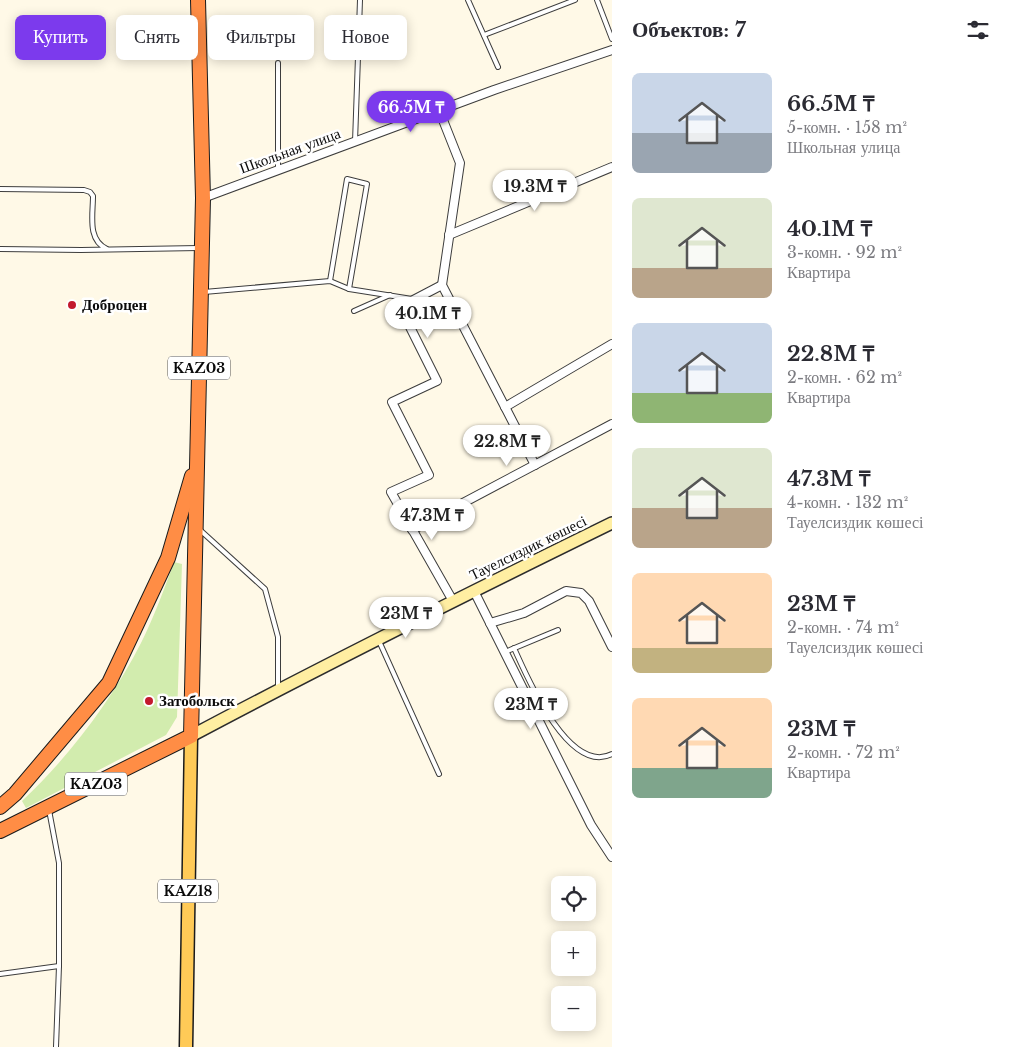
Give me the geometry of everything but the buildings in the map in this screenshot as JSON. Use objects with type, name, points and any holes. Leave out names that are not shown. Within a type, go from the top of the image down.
[{"type":"highway","name":"KАZ03","points":[[0,831],[191,736],[203,198],[198,0]]},
{"type":"highway","name":"KАZ03","points":[[0,807],[15,794],[109,683],[168,558],[197,456]]},
{"type":"main road","name":"KAZ18","points":[[186,1047],[191,736]]},
{"type":"street","name":"Школьная улица","points":[[203,198],[439,110],[612,50]]},
{"type":"street","points":[[439,110],[460,163],[442,285],[535,465]]},
{"type":"street","points":[[449,235],[612,167]]},
{"type":"street","points":[[442,285],[400,307],[437,381],[392,402],[429,475],[391,492],[453,601]]},
{"type":"street","points":[[505,408],[612,344]]},
{"type":"street","points":[[412,530],[612,424]]},
{"type":"street","name":"Тауелсиздик көшесі","points":[[191,736],[453,601],[612,523]]},
{"type":"street","points":[[474,591],[591,825],[612,857]]},
{"type":"street","points":[[490,623],[524,613],[566,591],[582,593],[589,601],[612,647]]},
{"type":"lane","points":[[355,142],[360,0]]},
{"type":"lane","points":[[468,0],[498,67]]},
{"type":"lane","points":[[484,35],[575,0]]},
{"type":"lane","points":[[597,0],[612,39]]},
{"type":"lane","points":[[278,63],[278,170]]},
{"type":"lane","points":[[330,281],[348,180],[367,184],[349,289]]},
{"type":"lane","points":[[0,189],[77,190],[90,192],[93,196],[93,232],[100,246],[109,250]]},
{"type":"lane","points":[[0,249],[109,250],[202,248]]},
{"type":"lane","points":[[201,292],[330,281],[349,289],[414,299]]},
{"type":"lane","points":[[354,311],[390,295]]},
{"type":"lane","points":[[195,526],[266,589],[278,637],[278,690]]},
{"type":"lane","points":[[505,652],[558,630]]},
{"type":"lane","points":[[378,639],[439,774]]},
{"type":"lane","points":[[514,648],[532,687],[558,730],[572,745],[590,756],[604,758],[612,754]]},
{"type":"lane","points":[[48,808],[58,863],[59,966],[56,1047]]},
{"type":"lane","points":[[0,974],[59,966]]},
{"type":"green space","points":[[174,562],[182,564],[177,717],[166,735],[26,808],[22,801],[72,747],[117,686],[146,633]]},
{"type":"place","name":"Доброцен","points":[[72,305]]},
{"type":"place","name":"Затобольск","points":[[149,701]]}]
